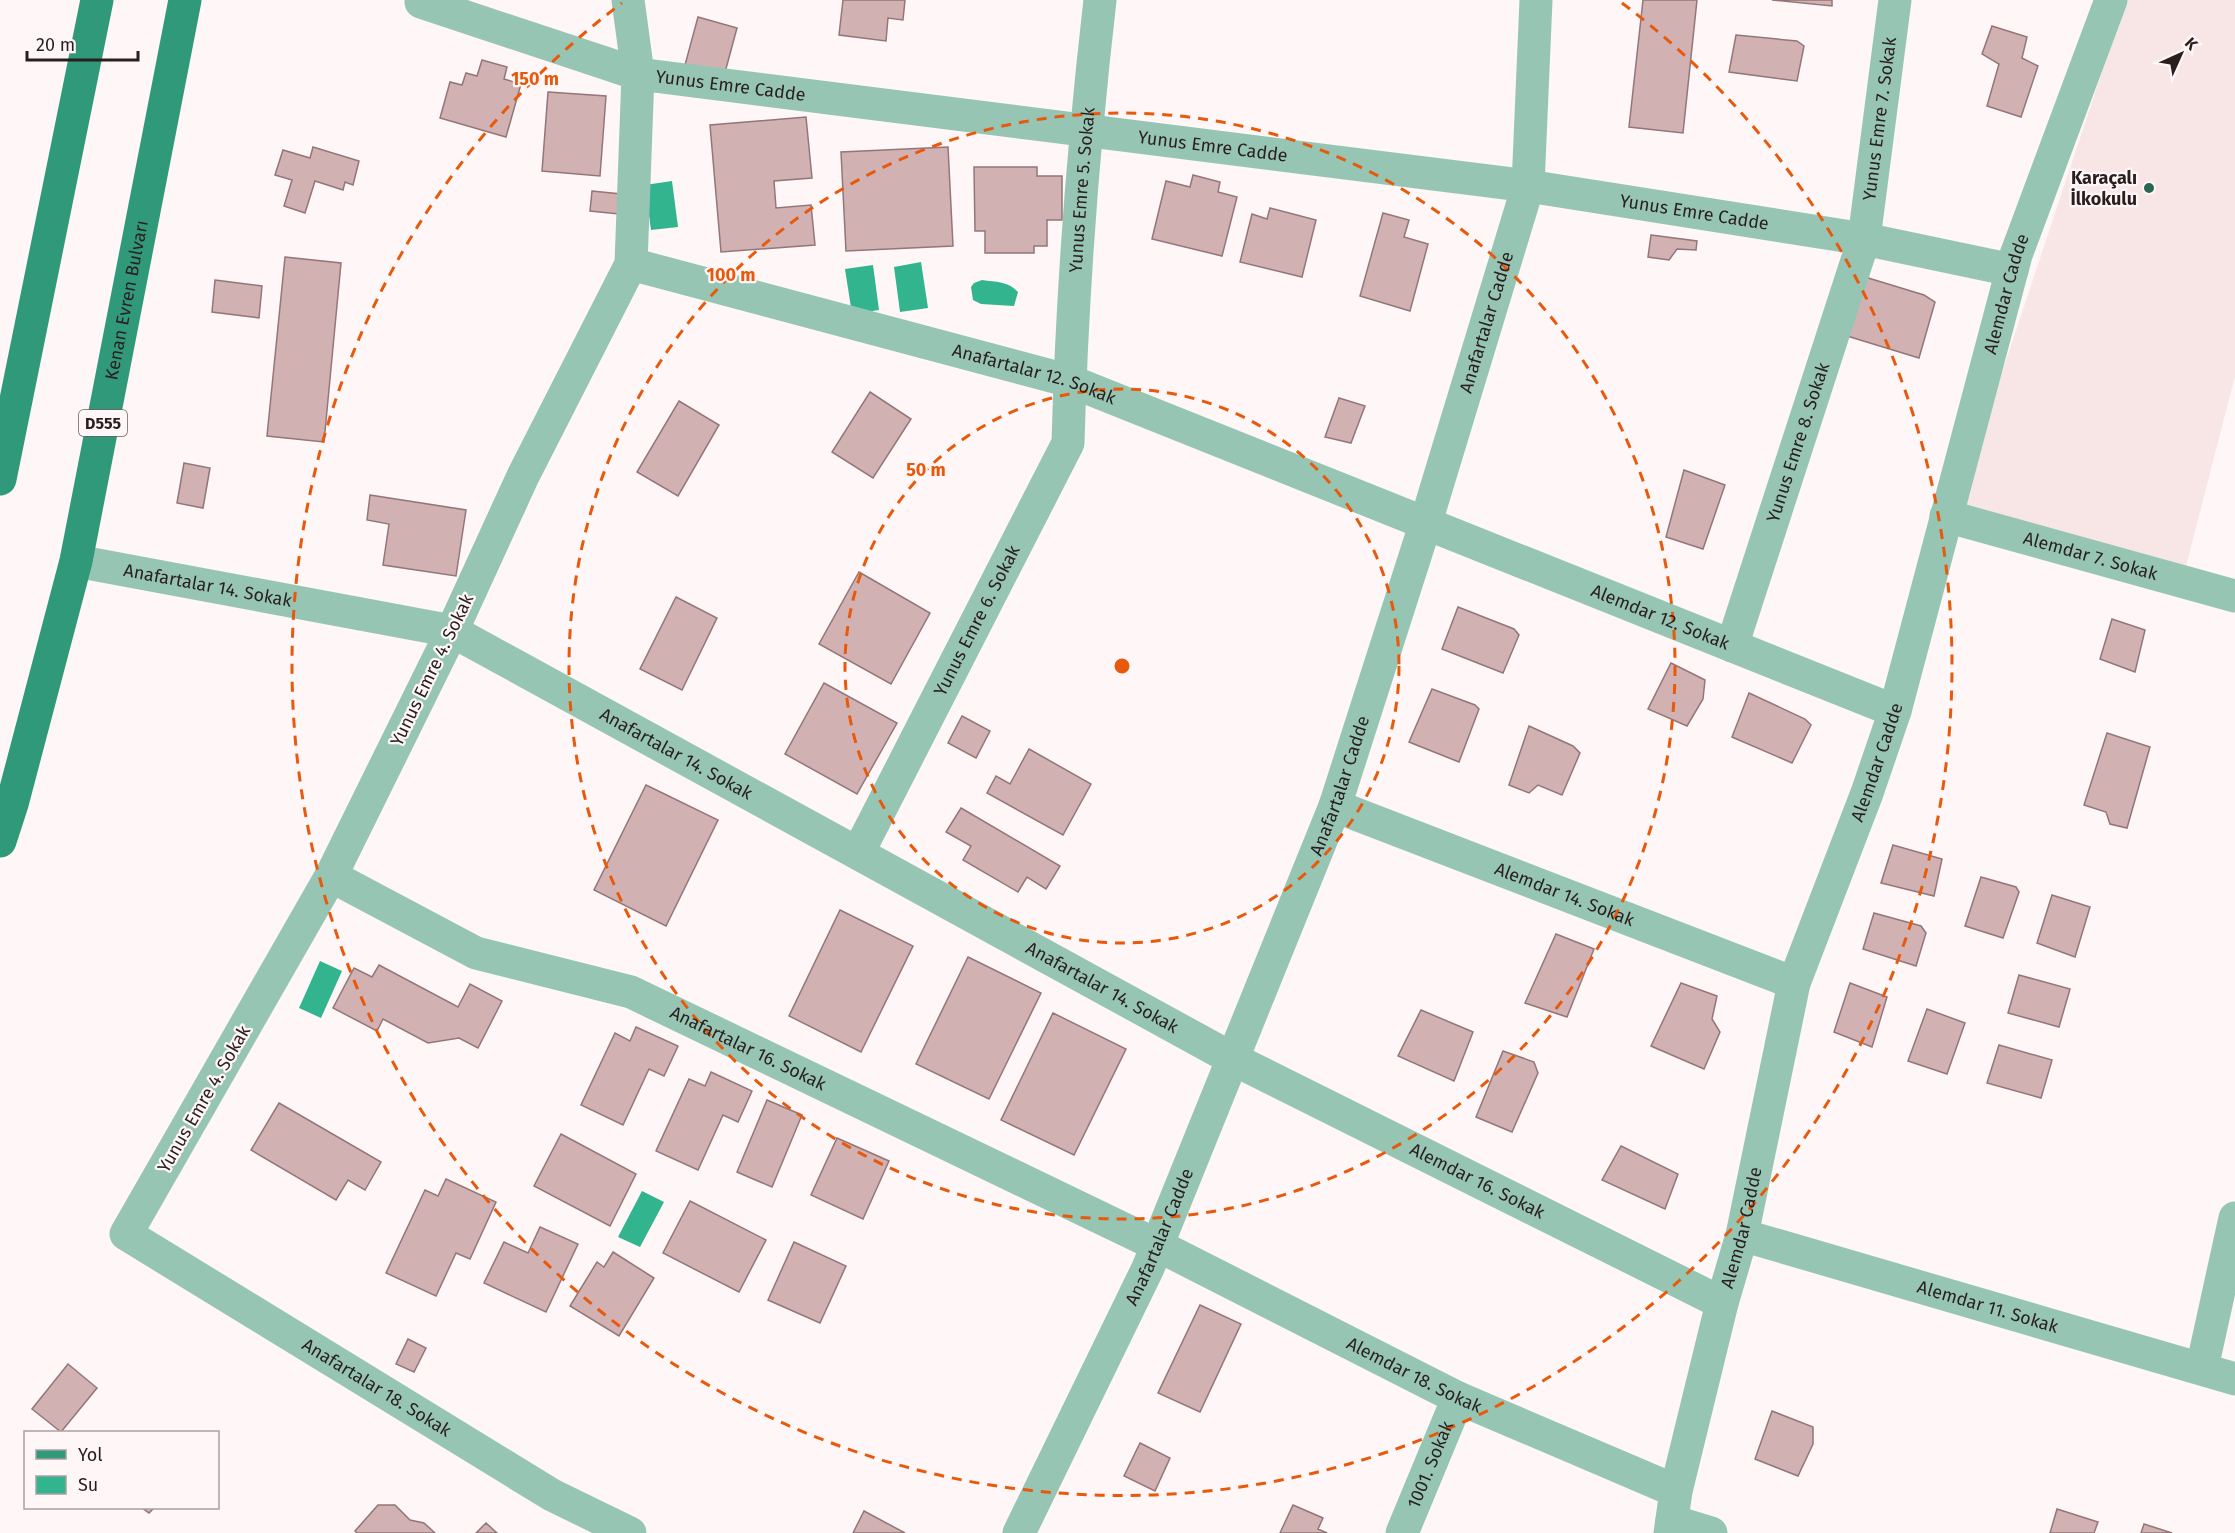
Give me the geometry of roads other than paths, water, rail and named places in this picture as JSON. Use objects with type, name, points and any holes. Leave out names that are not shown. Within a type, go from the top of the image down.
[{"type":"main road","points":[[0,479],[97,0]]},
{"type":"main road","name":"Kenan Evren Bulvarı","points":[[0,841],[76,561],[185,0]]},
{"type":"street","name":"Yunus Emre 4. Sokak","points":[[126,1234],[331,876],[452,631],[524,476],[631,264],[639,74],[628,0]]},
{"type":"street","name":"Yunus Emre 5. Sokak","points":[[1070,381],[1085,129],[1100,0]]},
{"type":"street","name":"Anafartalar Cadde","points":[[1019,1533],[1157,1245],[1335,806],[1426,522],[1528,186],[1536,0]]},
{"type":"street","name":"Yunus Emre 7. Sokak","points":[[1864,239],[1895,0]]},
{"type":"street","name":"Alemdar Cadde","points":[[1673,1515],[1722,1303],[1742,1235],[1794,983],[1868,793],[1895,711],[2012,270],[2111,0]]},
{"type":"street","name":"Yunus Emre Cadde","points":[[421,2],[639,74],[1528,186],[1864,239],[2012,270]]},
{"type":"street","name":"Yunus Emre 8. Sokak","points":[[1732,646],[1864,239]]},
{"type":"street","name":"Anafartalar 12. Sokak","points":[[631,264],[1070,381],[1426,522]]},
{"type":"street","name":"Yunus Emre 6. Sokak","points":[[858,853],[1068,444],[1070,381]]},
{"type":"street","name":"Alemdar 7. Sokak","points":[[1946,516],[2235,596]]},
{"type":"street","name":"Alemdar 12. Sokak","points":[[1426,522],[1895,711]]},
{"type":"street","name":"Anafartalar 14. Sokak","points":[[76,561],[452,631],[1233,1059]]},
{"type":"street","name":"Alemdar 14. Sokak","points":[[1335,806],[1794,983]]},
{"type":"street","name":"Anafartalar 16. Sokak","points":[[331,876],[476,954],[631,992],[1157,1245]]},
{"type":"street","name":"Alemdar 16. Sokak","points":[[1233,1059],[1722,1303]]},
{"type":"street","points":[[2202,1368],[2235,1218]]},
{"type":"street","name":"Anafartalar 18. Sokak","points":[[126,1234],[552,1495],[630,1533]]},
{"type":"street","name":"Alemdar 11. Sokak","points":[[1742,1235],[2235,1379]]},
{"type":"street","name":"Alemdar 18. Sokak","points":[[1157,1245],[1458,1398],[1673,1515],[1711,1533]]},
{"type":"street","name":"1001. Sokak","points":[[1401,1533],[1458,1398]]},
{"type":"water","points":[[672,181],[678,227],[651,230],[645,185]]},
{"type":"water","points":[[921,262],[928,308],[900,312],[894,267]]},
{"type":"water","points":[[873,265],[879,310],[852,314],[845,269]]},
{"type":"water","points":[[982,280],[1002,283],[1014,288],[1018,292],[1014,306],[981,304],[973,300],[971,287]]},
{"type":"water","points":[[320,961],[342,971],[321,1018],[299,1008]]},
{"type":"water","points":[[642,1191],[664,1202],[640,1247],[618,1237]]},
{"type":"place","name":"Karaçalı İlkokulu","points":[[2149,188]]}]
